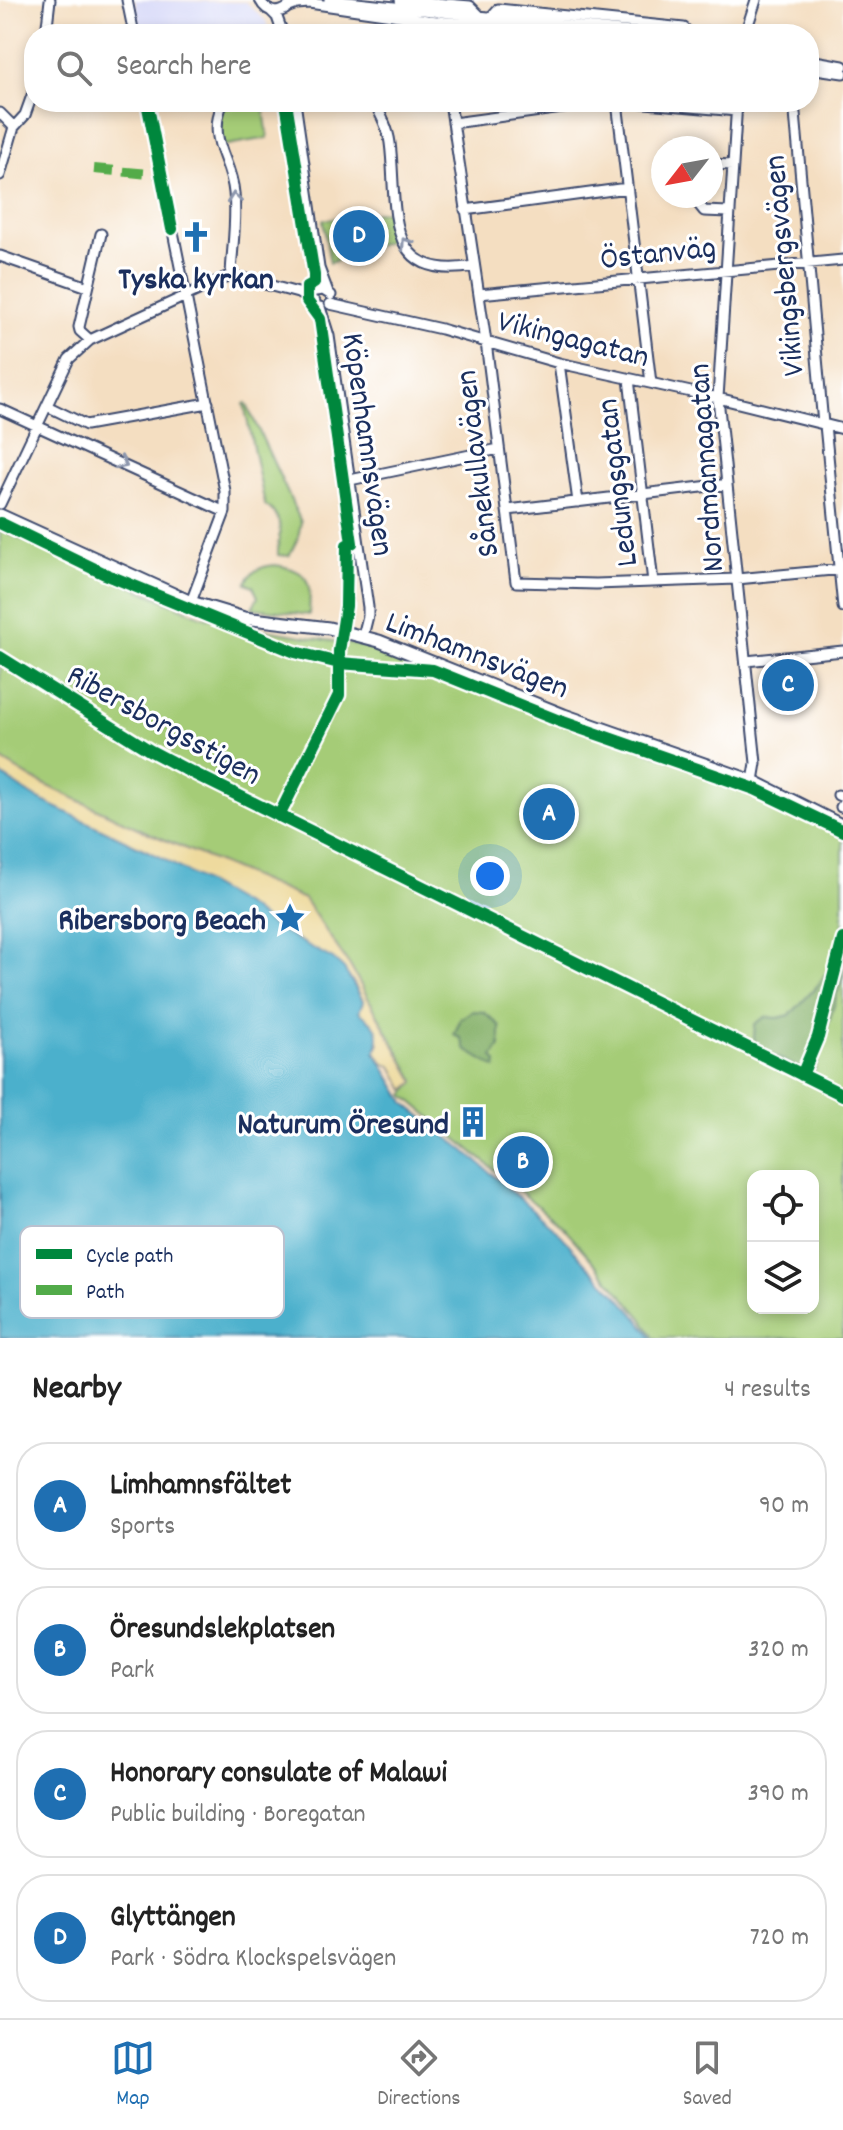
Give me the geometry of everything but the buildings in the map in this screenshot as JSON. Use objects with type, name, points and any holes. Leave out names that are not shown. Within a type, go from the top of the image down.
[{"type":"main road","name":"Limhamnsvägen","points":[[0,515],[191,602],[244,618],[329,628],[363,636],[564,715],[753,781],[843,826]]},
{"type":"street","points":[[47,24],[50,0]]},
{"type":"street","points":[[127,0],[132,24]]},
{"type":"street","points":[[260,0],[280,24]]},
{"type":"street","points":[[329,0],[546,24]]},
{"type":"street","points":[[400,0],[470,6],[485,18]]},
{"type":"street","points":[[748,24],[756,0]]},
{"type":"street","points":[[271,11],[309,3],[348,11],[471,24]]},
{"type":"street","points":[[485,18],[498,9],[647,24]]},
{"type":"street","points":[[819,62],[843,66]]},
{"type":"street","points":[[819,69],[843,73]]},
{"type":"street","points":[[0,175],[14,127],[26,112]]},
{"type":"street","points":[[149,112],[225,491],[225,512],[191,602]]},
{"type":"street","points":[[0,504],[69,359],[90,340],[231,275],[236,214],[234,189],[220,151],[217,133],[219,112]]},
{"type":"street","name":"Köpenhamnsvägen","points":[[296,112],[368,607],[363,636]]},
{"type":"street","points":[[378,112],[389,140],[393,207],[396,226],[404,244],[432,265],[447,268],[474,266]]},
{"type":"street","name":"Sånekullavägen","points":[[451,112],[486,342],[516,582],[653,582]]},
{"type":"street","points":[[453,123],[533,112]]},
{"type":"street","points":[[618,112],[651,383]]},
{"type":"street","name":"Nordmannagatan","points":[[736,112],[718,398],[756,770],[753,781]]},
{"type":"street","name":"Vikingsbergsvägen","points":[[795,112],[843,607]]},
{"type":"street","points":[[0,113],[14,127]]},
{"type":"street","points":[[723,165],[732,165]]},
{"type":"street","points":[[465,210],[627,188]]},
{"type":"street","points":[[702,208],[704,211],[729,212]]},
{"type":"street","points":[[90,340],[79,327],[101,234]]},
{"type":"street","points":[[0,256],[88,287]]},
{"type":"street","name":"Östanväg","points":[[479,294],[843,260]]},
{"type":"street","name":"Vikingagatan","points":[[231,275],[559,363],[843,429]]},
{"type":"street","points":[[559,363],[578,502]]},
{"type":"street","name":"Ledungsgatan","points":[[629,379],[653,582]]},
{"type":"street","points":[[47,406],[86,425],[208,403]]},
{"type":"street","points":[[0,409],[225,512]]},
{"type":"street","points":[[78,444],[86,425]]},
{"type":"street","points":[[350,480],[499,449]]},
{"type":"street","points":[[508,510],[727,484]]},
{"type":"street","points":[[653,582],[841,570]]},
{"type":"street","points":[[746,661],[843,651]]},
{"type":"shaded area","points":[[135,0],[246,2],[267,24],[140,24]]},
{"type":"green space","points":[[264,112],[268,138],[221,146],[220,114]]},
{"type":"green space","points":[[387,211],[393,239],[330,263],[323,220]]},
{"type":"green space","points":[[246,403],[301,522],[298,538],[289,556],[278,555],[279,522],[265,505]]},
{"type":"green space","points":[[0,530],[201,616],[247,627],[363,646],[435,669],[557,718],[762,793],[843,835],[843,1338],[654,1338],[642,1318],[562,1226],[404,1095],[415,1081],[350,966],[304,899],[144,831],[33,779],[0,759]]},
{"type":"green space","points":[[275,565],[302,574],[309,586],[309,615],[252,608],[258,597],[253,586],[246,583],[248,579],[258,570]]},
{"type":"green space","points":[[843,928],[843,975],[813,1075],[759,1049],[754,1038],[755,1024],[765,1017],[790,1015],[818,985],[832,964]]},
{"type":"green space","points":[[473,1011],[484,1012],[500,1026],[500,1046],[493,1057],[497,1062],[496,1068],[466,1050],[461,1038],[454,1035],[461,1018]]},
{"type":"sand","name":"Ribersborg Beach","points":[[0,759],[33,779],[144,831],[304,899],[350,966],[415,1082],[405,1090],[392,1066],[384,1064],[375,1050],[379,1043],[359,1012],[363,1000],[352,980],[333,960],[160,857],[32,796],[0,774]]},
{"type":"water","points":[[0,774],[32,796],[160,857],[251,909],[274,927],[333,959],[344,969],[363,1001],[359,1012],[374,1025],[378,1033],[375,1052],[406,1104],[558,1231],[629,1308],[652,1338],[0,1338]]},
{"type":"marked path","points":[[94,169],[162,175]]},
{"type":"cycle path","points":[[149,112],[172,229]]},
{"type":"cycle path","points":[[279,816],[339,695],[347,545],[352,543],[320,319],[307,301],[307,287],[314,283],[314,275],[288,112]]},
{"type":"cycle path","points":[[0,523],[105,574],[295,652],[339,663],[433,670],[557,720],[755,789],[843,831]]},
{"type":"cycle path","name":"Ribersborgsstigen","points":[[0,657],[185,769],[843,1095]]},
{"type":"cycle path","points":[[802,1075],[818,1037],[843,939]]},
{"type":"place","name":"Glyttängen","points":[[359,236]]},
{"type":"place","name":"Tyska kyrkan","points":[[196,237]]},
{"type":"place","name":"Honorary consulate of Malawi","points":[[788,685]]},
{"type":"place","name":"Limhamnsfältet","points":[[549,814]]},
{"type":"place","name":"Ribersborg Beach","points":[[290,918]]},
{"type":"place","name":"Naturum Öresund","points":[[473,1122]]},
{"type":"place","name":"Öresundslekplatsen","points":[[523,1162]]}]
